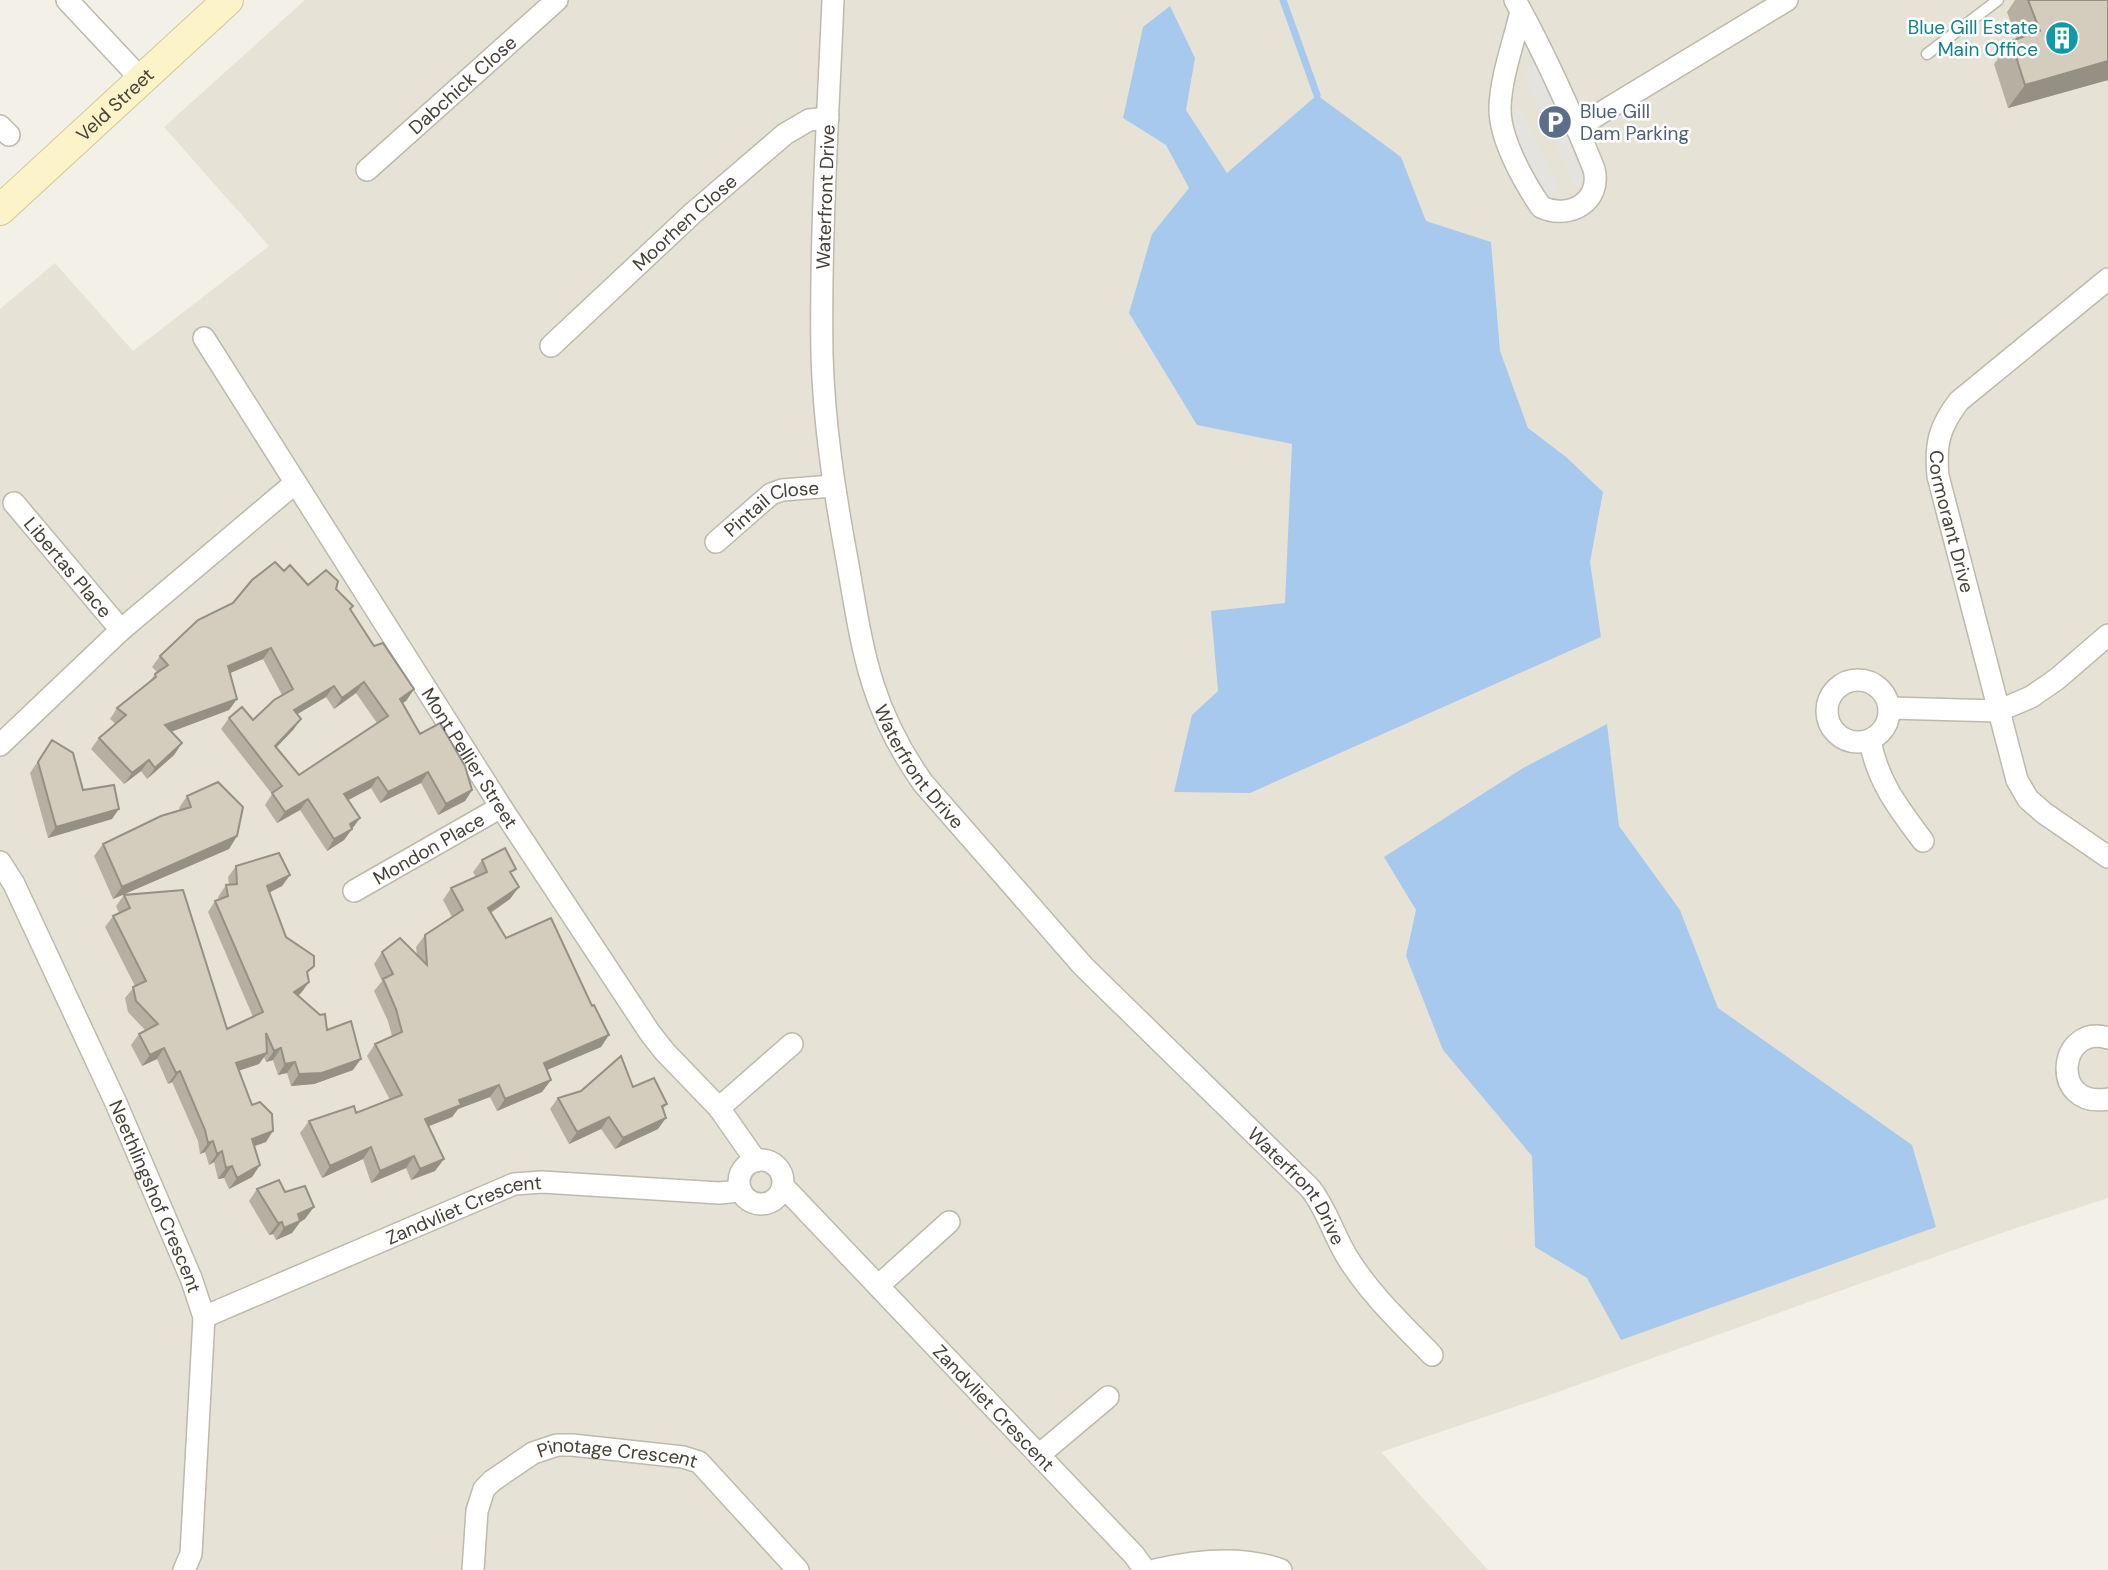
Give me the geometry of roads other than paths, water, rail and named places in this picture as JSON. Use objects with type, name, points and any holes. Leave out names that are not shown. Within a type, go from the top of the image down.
[{"type":"street","points":[[67,0],[141,79]]},
{"type":"street","name":"Veld Street","points":[[0,210],[228,0]]},
{"type":"street","name":"Waterfront Drive","points":[[833,0],[823,240],[822,356],[833,486],[869,676],[884,719],[907,761],[923,783],[1083,966],[1310,1188],[1323,1208],[1341,1248],[1368,1287],[1432,1355]]},
{"type":"street","points":[[1576,128],[1787,0]]},
{"type":"street","name":"Dabchick Close","points":[[367,170],[553,1]]},
{"type":"street","points":[[1518,6],[1594,169],[1595,190],[1590,198],[1571,211],[1559,213],[1541,207],[1529,187],[1502,125],[1503,90],[1518,6]]},
{"type":"street","name":"Moorhen Close","points":[[551,346],[693,213],[785,134],[809,120],[828,118]]},
{"type":"street","name":"Cormorant Drive","points":[[2108,279],[1968,392],[1949,414],[1937,441],[1936,453],[1938,476],[2017,779],[2028,799],[2068,831],[2108,857]]},
{"type":"street","name":"Mont Pellier Street","points":[[204,338],[501,807],[650,1033],[719,1108],[756,1161]]},
{"type":"street","points":[[0,745],[121,630],[295,483]]},
{"type":"street","name":"Pintail Close","points":[[716,542],[771,494],[782,490],[833,486]]},
{"type":"street","name":"Libertas Place","points":[[14,503],[121,630]]},
{"type":"street","points":[[1890,708],[1998,711],[2031,697],[2057,679],[2108,635]]},
{"type":"street","points":[[1862,679],[1875,684],[1885,694],[1890,708],[1888,721],[1881,732],[1870,740],[1856,742],[1842,738],[1832,728],[1827,715],[1828,701],[1835,689],[1847,681],[1862,679]]},
{"type":"street","points":[[1870,740],[1888,792],[1923,841]]},
{"type":"street","name":"Mondon Place","points":[[354,891],[501,807]]},
{"type":"street","name":"Neethlingshof Crescent","points":[[0,862],[14,884],[116,1103],[191,1278],[204,1317],[191,1565]]},
{"type":"street","points":[[2108,1038],[2100,1036],[2086,1039],[2074,1047],[2067,1059],[2066,1074],[2072,1087],[2082,1097],[2096,1101],[2108,1099]]},
{"type":"street","points":[[719,1108],[792,1044]]},
{"type":"street","points":[[756,1161],[769,1161],[782,1175],[783,1186],[780,1194],[764,1205],[746,1199],[740,1191],[738,1181],[741,1171],[756,1161]]},
{"type":"street","name":"Zandvliet Crescent","points":[[204,1317],[514,1184],[542,1182],[719,1194],[740,1191]]},
{"type":"street","name":"Zandvliet Crescent","points":[[783,1186],[1145,1570]]},
{"type":"street","points":[[878,1286],[948,1222]]},
{"type":"street","points":[[1039,1455],[1108,1397]]},
{"type":"street","name":"Pinotage Crescent","points":[[473,1570],[477,1511],[484,1489],[533,1453],[557,1445],[683,1457],[699,1462],[798,1570]]},
{"type":"street","points":[[1155,1570],[1225,1562],[1251,1562],[1280,1570]]},
{"type":"lane","points":[[1927,54],[1998,0]]},
{"type":"water","points":[[1170,6],[1195,58],[1186,110],[1227,173],[1317,95],[1401,157],[1426,221],[1491,242],[1500,351],[1528,428],[1566,457],[1603,492],[1590,562],[1601,637],[1250,793],[1174,792],[1192,715],[1218,691],[1211,611],[1285,603],[1292,444],[1197,425],[1129,313],[1152,234],[1189,188],[1166,145],[1123,118],[1143,27]]},
{"type":"water","points":[[1607,724],[1619,826],[1680,910],[1718,1008],[1912,1145],[1936,1227],[1621,1340],[1587,1278],[1535,1247],[1532,1156],[1443,1050],[1406,956],[1416,910],[1384,857],[1523,768]]},
{"type":"waterway","points":[[1283,0],[1317,95]]},
{"type":"place","name":"Blue Gill Estate Main Office","points":[[2062,38]]},
{"type":"place","name":"Blue Gill Dam Parking","points":[[1555,122]]}]
